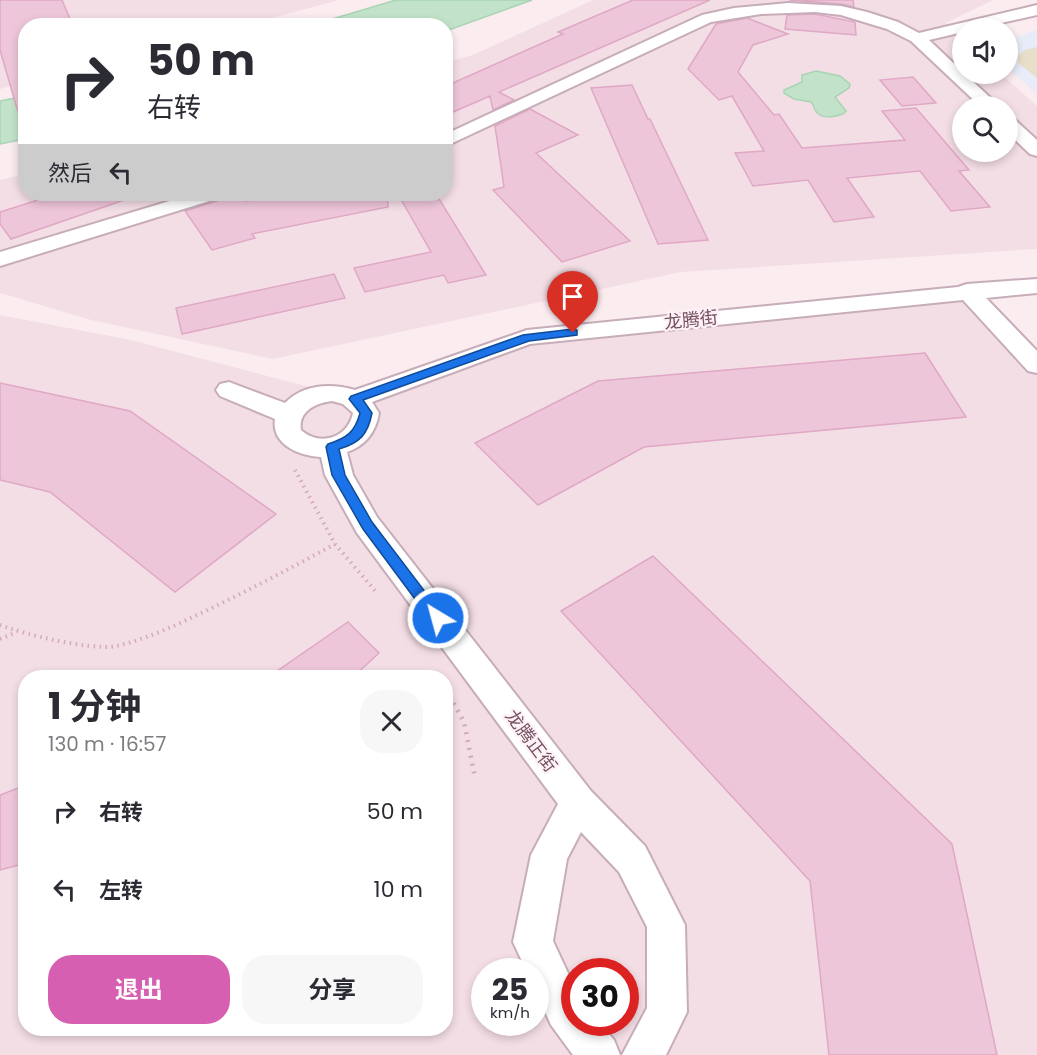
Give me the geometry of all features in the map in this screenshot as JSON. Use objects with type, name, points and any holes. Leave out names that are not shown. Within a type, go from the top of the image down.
[{"type":"street","points":[[453,138],[707,18],[772,7],[824,7],[871,16],[896,25],[917,38],[979,96]]},
{"type":"street","points":[[917,38],[1037,10]]},
{"type":"street","points":[[1018,132],[1037,150]]},
{"type":"street","points":[[0,259],[189,201]]},
{"type":"street","name":"龙腾街","points":[[355,399],[527,338],[967,291],[1037,286]]},
{"type":"street","points":[[967,291],[1037,365]]},
{"type":"street","points":[[229,390],[289,415]]},
{"type":"street","points":[[332,393],[355,399],[366,413],[362,429],[345,443],[332,447],[308,446],[296,441],[289,433],[286,424],[289,415],[301,403],[318,395],[332,393]]},
{"type":"street","name":"龙腾正街","points":[[332,447],[339,475],[368,525],[578,803],[632,859],[666,925],[667,1012],[643,1055]]},
{"type":"street","points":[[578,803],[549,855],[533,942],[565,1011],[599,1055]]},
{"type":"path","points":[[0,625],[18,632],[96,646],[115,646],[169,628],[242,594],[335,544]]},
{"type":"path","points":[[0,639],[18,632]]},
{"type":"path","points":[[453,702],[464,722],[476,778]]},
{"type":"shaded area","points":[[0,0],[339,0],[272,18],[18,18],[18,84],[0,89]]},
{"type":"shaded area","points":[[396,0],[532,0],[453,28],[453,18],[336,18]]},
{"type":"shaded area","points":[[593,0],[993,0],[952,18],[946,23],[952,29],[952,84],[1012,84],[1037,106],[1037,249],[681,272],[273,359],[91,320],[0,293],[0,180],[18,176],[18,201],[453,201],[453,60],[473,55]]},
{"type":"shaded area","points":[[1037,30],[1037,94],[1018,77],[1018,36]]},
{"type":"shaded area","points":[[1037,47],[1037,78],[1018,63],[1018,56],[1025,50]]},
{"type":"shaded area","points":[[816,71],[840,76],[850,84],[849,88],[835,97],[846,111],[843,114],[832,117],[820,115],[811,102],[794,99],[784,93],[784,90],[802,82],[802,75]]},
{"type":"shaded area","points":[[18,97],[18,140],[0,144],[0,101]]},
{"type":"shaded area","points":[[967,291],[1037,365],[1037,1055],[0,1055],[0,315],[131,340],[355,399],[527,337]]},
{"type":"building","points":[[0,0],[62,0],[70,18],[18,18],[18,112],[0,50]]},
{"type":"building","points":[[633,0],[710,0],[499,92],[514,100],[493,110],[490,96],[453,112],[453,83],[563,34],[558,32]]},
{"type":"building","points":[[789,0],[853,0],[854,7],[841,4]]},
{"type":"building","points":[[815,14],[855,22],[856,35],[785,29],[787,15]]},
{"type":"building","points":[[747,18],[788,34],[753,45],[738,72],[774,115],[779,114],[802,148],[905,140],[882,111],[916,108],[952,150],[952,162],[962,162],[969,170],[959,171],[990,207],[951,211],[920,171],[847,178],[874,217],[834,222],[808,180],[753,186],[735,153],[764,151],[732,96],[719,100],[688,69],[716,24]]},
{"type":"building","points":[[913,77],[936,103],[902,106],[880,80]]},
{"type":"building","points":[[632,85],[708,240],[658,244],[591,88]]},
{"type":"building","points":[[530,109],[578,135],[536,153],[630,241],[562,262],[493,190],[504,187],[495,126]]},
{"type":"building","points":[[35,201],[121,201],[11,239],[0,224],[0,212]]},
{"type":"building","points":[[217,201],[388,201],[388,207],[252,234],[255,238],[212,250],[185,211]]},
{"type":"building","points":[[402,201],[440,201],[486,275],[448,283],[444,275],[365,292],[354,268],[431,252]]},
{"type":"building","points":[[334,274],[345,298],[182,334],[176,308]]},
{"type":"building","points":[[925,353],[966,417],[644,447],[538,505],[475,443],[598,381]]},
{"type":"building","points":[[0,383],[130,411],[276,514],[175,592],[50,492],[0,480]]},
{"type":"building","points":[[653,556],[952,844],[997,1055],[829,1055],[810,881],[561,611]]},
{"type":"building","points":[[348,622],[379,653],[361,670],[279,670]]},
{"type":"building","points":[[18,788],[18,865],[0,870],[0,795]]},
{"type":"route","points":[[438,618],[368,525],[339,475],[332,447],[355,437],[366,421],[366,413],[355,399],[527,338],[573,333]]}]
